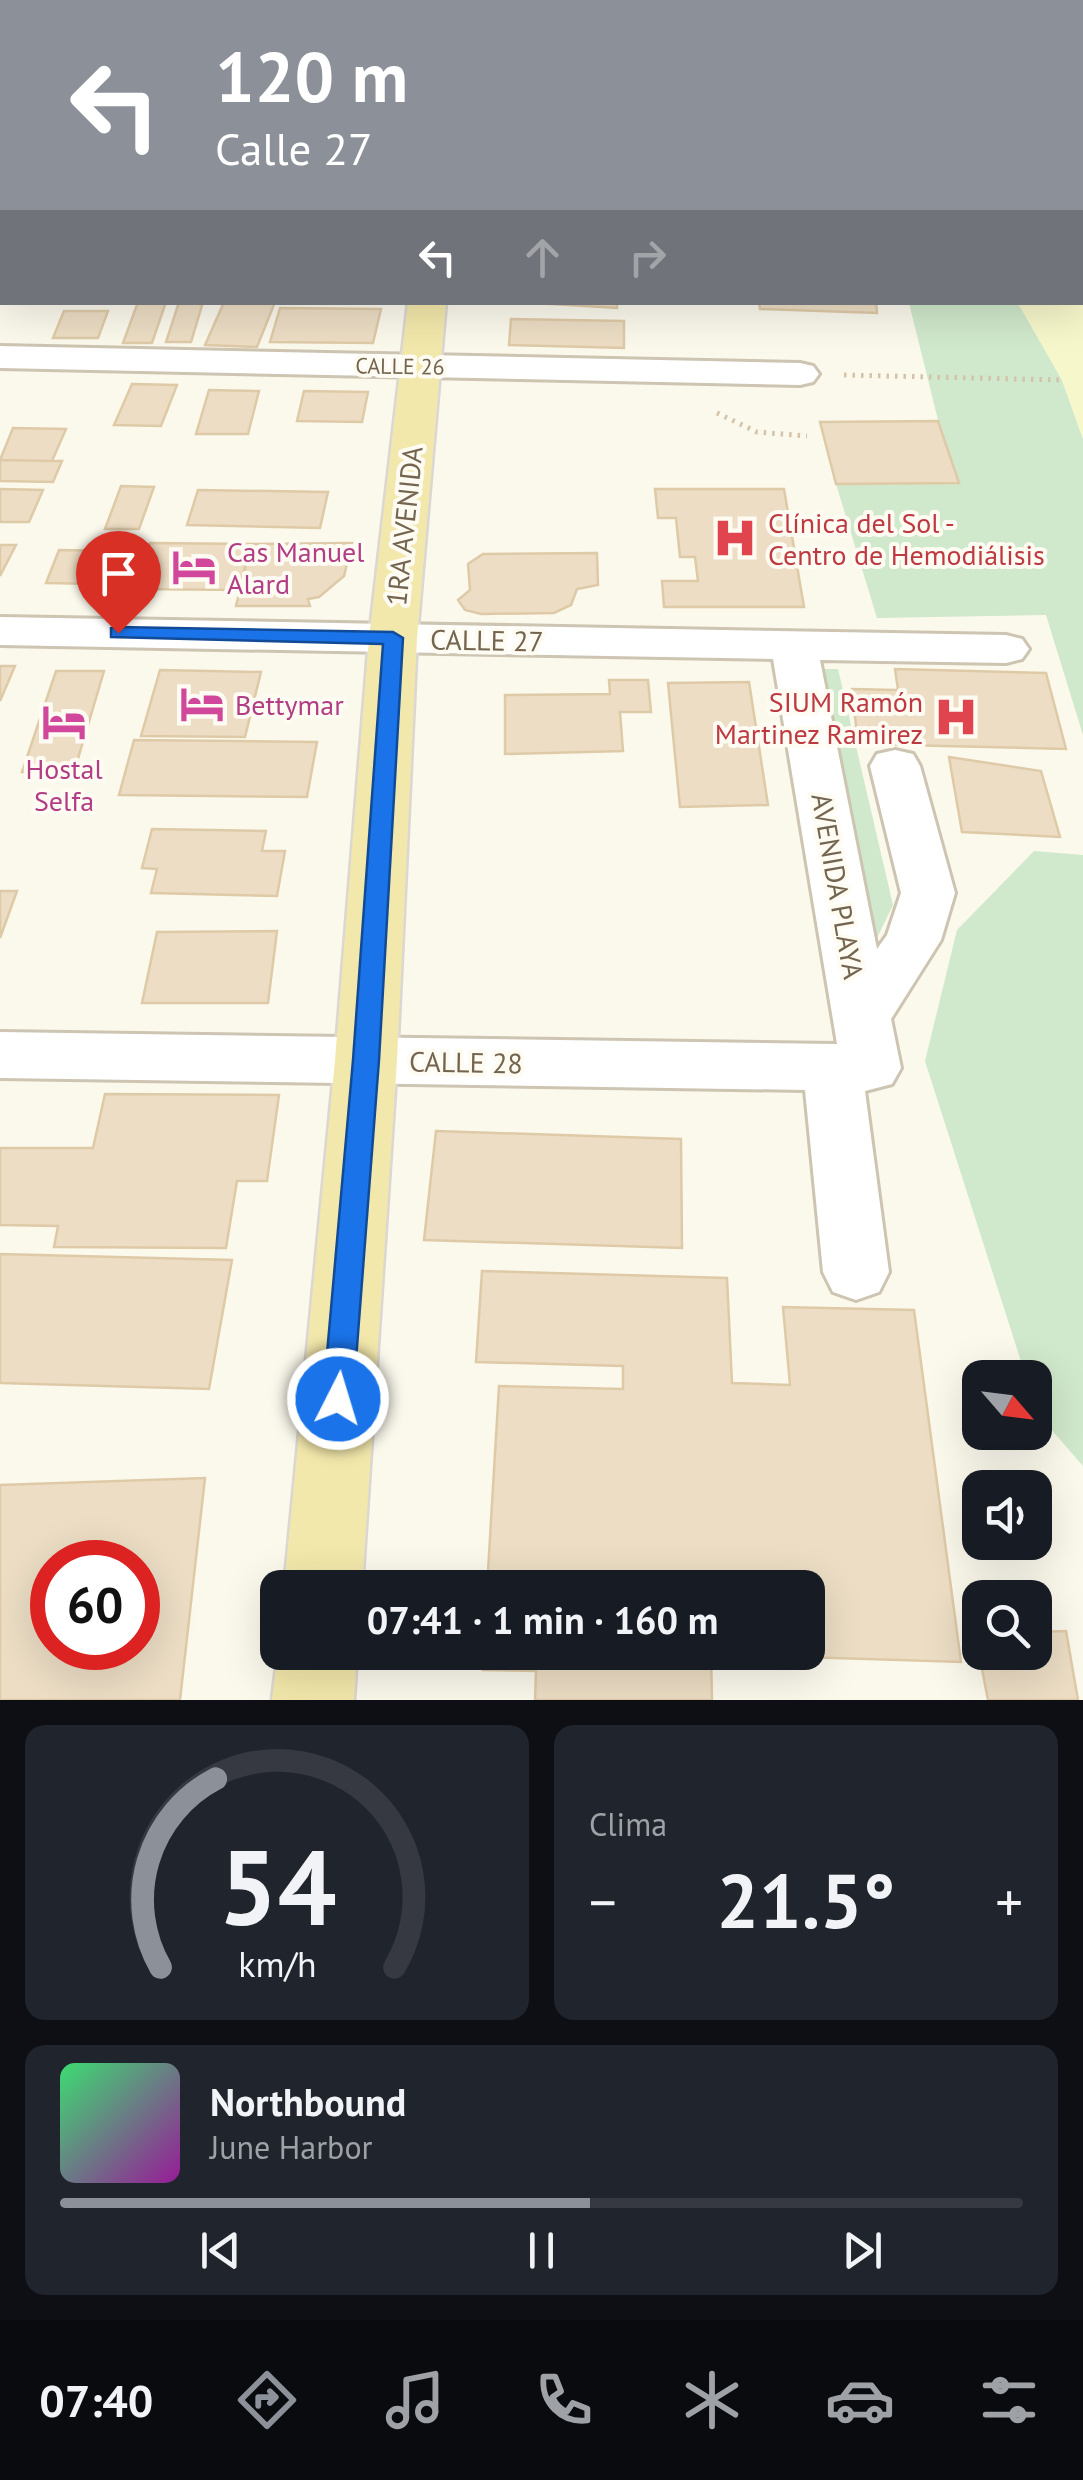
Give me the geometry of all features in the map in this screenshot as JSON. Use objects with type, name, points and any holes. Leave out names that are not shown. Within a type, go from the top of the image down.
[{"type":"main road","name":"1RA AVENIDA","points":[[324,1570],[366,1060],[393,638],[428,305]]},
{"type":"main road","points":[[313,1700],[316,1670]]},
{"type":"street","name":"CALLE 26","points":[[0,357],[800,374]]},
{"type":"street","name":"CALLE 27","points":[[0,630],[1006,650]]},
{"type":"street","name":"AVENIDA PLAYA","points":[[794,646],[855,1051],[856,1272]]},
{"type":"street","points":[[855,1051],[913,940],[928,892],[895,766]]},
{"type":"street","name":"CALLE 28","points":[[0,1055],[366,1060],[855,1051]]},
{"type":"path","points":[[674,372],[700,404],[757,432],[806,436]]},
{"type":"path","points":[[800,374],[1062,380]]},
{"type":"shaded area","points":[[909,305],[1019,305],[1062,380],[1083,439],[1083,735],[1046,615],[877,618],[836,484],[959,482],[938,420]]},
{"type":"shaded area","points":[[817,669],[838,669],[893,905],[875,942]]},
{"type":"shaded area","points":[[1034,851],[1083,855],[1083,1466],[1052,1430],[1052,1360],[1021,1360],[925,1061],[957,930]]},
{"type":"sand","points":[[1019,305],[1083,305],[1083,439],[1062,380]]},
{"type":"building","points":[[137,305],[165,305],[152,343],[123,343]]},
{"type":"building","points":[[178,305],[202,305],[191,342],[166,342]]},
{"type":"building","points":[[223,305],[274,305],[257,347],[205,345]]},
{"type":"building","points":[[568,305],[617,305],[617,308]]},
{"type":"building","points":[[759,305],[876,305],[877,313],[760,309]]},
{"type":"building","points":[[280,308],[381,309],[373,343],[270,342]]},
{"type":"building","points":[[64,311],[108,311],[98,338],[53,338]]},
{"type":"building","points":[[511,319],[624,321],[624,348],[509,345]]},
{"type":"building","points":[[132,384],[177,385],[161,426],[114,425]]},
{"type":"building","points":[[209,390],[259,391],[248,434],[196,434]]},
{"type":"building","points":[[304,391],[368,392],[362,422],[297,421]]},
{"type":"building","points":[[938,421],[959,483],[836,484],[820,422]]},
{"type":"building","points":[[13,428],[66,429],[52,461],[0,460]]},
{"type":"building","points":[[0,460],[62,461],[53,482],[0,481]]},
{"type":"building","points":[[121,486],[154,487],[139,529],[105,529]]},
{"type":"building","points":[[0,489],[43,490],[29,522],[0,522]]},
{"type":"building","name":"Clínica del Sol - Centro de Hemodiálisis","points":[[655,489],[784,489],[804,607],[664,607],[662,581],[698,581],[695,557],[680,557],[676,518],[658,518]]},
{"type":"building","points":[[198,490],[328,492],[320,528],[187,525]]},
{"type":"building","name":"Cas Manuel Alard","points":[[150,543],[251,544],[239,590],[135,589]]},
{"type":"building","points":[[352,543],[344,576],[319,597],[308,599],[310,606],[236,606],[251,544]]},
{"type":"building","points":[[0,545],[16,545],[0,576]]},
{"type":"building","points":[[59,550],[111,551],[99,584],[46,583]]},
{"type":"building","points":[[597,553],[598,585],[577,589],[571,605],[554,613],[481,614],[465,610],[458,600],[470,590],[468,564],[483,554]]},
{"type":"building","points":[[0,666],[15,666],[0,701]]},
{"type":"building","name":"SIUM Ramón Martinez Ramirez","points":[[895,669],[1046,673],[1066,749],[858,744],[852,689],[898,690]]},
{"type":"building","name":"Bettymar","points":[[160,670],[261,672],[245,737],[141,736]]},
{"type":"building","name":"Hostal Selfa","points":[[56,671],[104,671],[74,772],[22,772]]},
{"type":"building","points":[[609,680],[648,680],[651,712],[620,712],[623,751],[505,754],[505,695],[610,694]]},
{"type":"building","points":[[749,682],[768,805],[680,807],[668,683]]},
{"type":"building","points":[[134,740],[317,742],[307,797],[119,795]]},
{"type":"building","points":[[949,757],[1041,771],[1060,837],[962,832]]},
{"type":"building","points":[[152,829],[266,831],[262,851],[285,851],[277,896],[151,893],[157,869],[142,868]]},
{"type":"building","points":[[0,891],[17,891],[0,938]]},
{"type":"building","points":[[277,931],[268,1003],[142,1003],[157,932]]},
{"type":"building","points":[[105,1094],[279,1095],[267,1181],[237,1181],[226,1248],[54,1247],[58,1226],[0,1225],[0,1148],[93,1148]]},
{"type":"building","points":[[436,1131],[681,1139],[682,1248],[424,1240]]},
{"type":"building","points":[[0,1254],[232,1260],[209,1389],[0,1383]]},
{"type":"building","points":[[482,1271],[727,1278],[732,1383],[790,1385],[783,1307],[914,1310],[961,1662],[825,1658],[825,1570],[488,1570],[499,1386],[623,1389],[623,1366],[476,1362]]},
{"type":"building","points":[[205,1478],[180,1700],[0,1700],[0,1485]]},
{"type":"building","points":[[1052,1631],[1066,1631],[1078,1700],[988,1700],[982,1670],[1052,1670]]},
{"type":"building","points":[[483,1670],[711,1670],[712,1700],[535,1700],[536,1671]]},
{"type":"place","name":"Clínica del Sol - Centro de Hemodiálisis","points":[[735,538]]},
{"type":"place","name":"Cas Manuel Alard","points":[[194,567]]},
{"type":"place","name":"Bettymar","points":[[202,704]]},
{"type":"place","name":"SIUM Ramón Martinez Ramirez","points":[[956,717]]},
{"type":"place","name":"Hostal Selfa","points":[[64,722]]},
{"type":"route","points":[[118,633],[393,638],[366,1060],[338,1399]]}]
